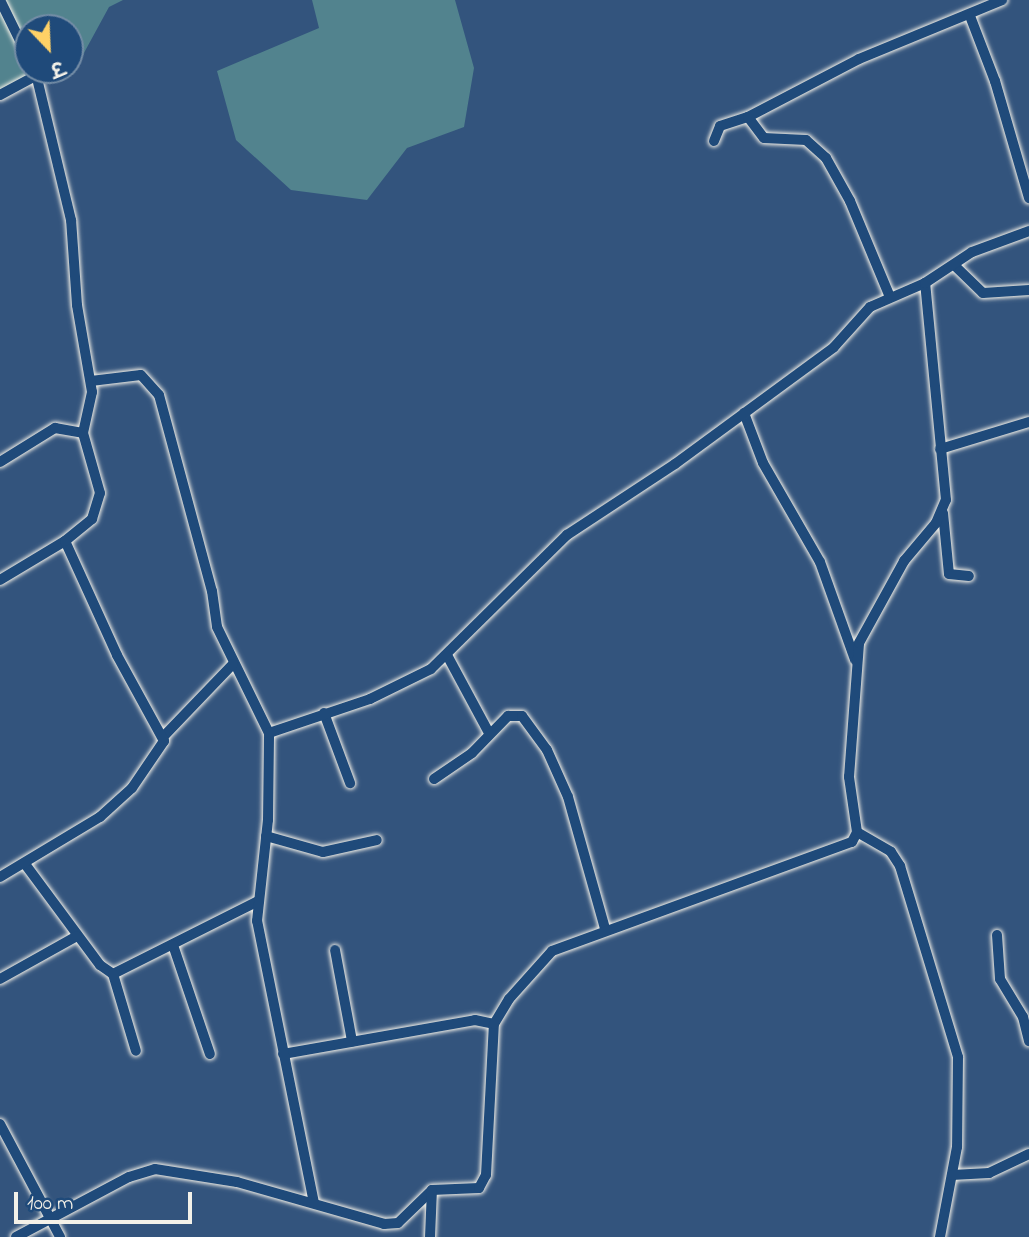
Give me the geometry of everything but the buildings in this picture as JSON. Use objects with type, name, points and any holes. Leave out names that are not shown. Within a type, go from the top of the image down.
[{"type":"street","points":[[0,0],[14,28]]},
{"type":"street","points":[[714,141],[716,129],[748,117],[859,59],[930,28],[970,16],[1002,0]]},
{"type":"street","points":[[970,16],[1002,103],[1029,198]]},
{"type":"street","points":[[0,95],[18,84]]},
{"type":"street","points":[[0,580],[65,541],[92,519],[98,507],[98,477],[83,433],[91,381],[77,305],[72,220],[39,84]]},
{"type":"street","points":[[748,117],[764,138],[806,140],[826,158],[853,208],[890,297]]},
{"type":"street","points":[[269,733],[407,683],[447,655],[530,567],[568,535],[834,347],[870,307],[925,284],[981,248],[1029,231]]},
{"type":"street","points":[[954,265],[983,293],[1029,290]]},
{"type":"street","points":[[925,284],[949,574],[970,576]]},
{"type":"street","points":[[91,381],[141,374],[159,395],[212,591],[217,627],[269,733],[266,836],[258,901],[258,938],[314,1203]]},
{"type":"street","points":[[744,412],[763,463],[820,562],[856,662]]},
{"type":"street","points":[[940,449],[1029,422]]},
{"type":"street","points":[[0,462],[55,428],[83,433]]},
{"type":"street","points":[[16,1237],[130,1177],[155,1169],[236,1182],[384,1224],[398,1223],[432,1190],[473,1189],[485,1181],[494,1024],[509,999],[552,951],[605,929],[821,856],[852,842],[857,832],[849,777],[859,643],[904,561],[943,513]]},
{"type":"street","points":[[0,877],[100,817],[132,788],[162,751],[163,737],[117,655],[65,541]]},
{"type":"street","points":[[447,655],[488,732]]},
{"type":"street","points":[[163,737],[233,664]]},
{"type":"street","points":[[324,713],[350,783]]},
{"type":"street","points":[[434,779],[472,753],[488,732],[508,716],[522,716],[547,750],[568,797],[605,929]]},
{"type":"street","points":[[857,832],[891,852],[900,866],[951,1028],[960,1081],[952,1175],[940,1237]]},
{"type":"street","points":[[266,836],[323,852],[377,840]]},
{"type":"street","points":[[24,864],[100,965],[113,974],[136,1051]]},
{"type":"street","points":[[113,974],[258,901]]},
{"type":"street","points":[[997,935],[1000,979],[1023,1017],[1029,1041]]},
{"type":"street","points":[[0,979],[77,936]]},
{"type":"street","points":[[173,945],[210,1054]]},
{"type":"street","points":[[335,950],[352,1041]]},
{"type":"street","points":[[283,1054],[475,1020],[494,1024]]},
{"type":"street","points":[[0,1124],[60,1237]]},
{"type":"street","points":[[952,1175],[989,1173],[1029,1154]]},
{"type":"street","points":[[430,1237],[432,1190]]},
{"type":"green space","points":[[0,0],[123,0],[109,7],[84,53],[84,14],[14,14],[14,84],[29,84],[0,97]]},
{"type":"green space","points":[[312,0],[455,0],[474,68],[464,127],[407,148],[367,200],[291,190],[236,140],[217,71],[319,28]]}]
